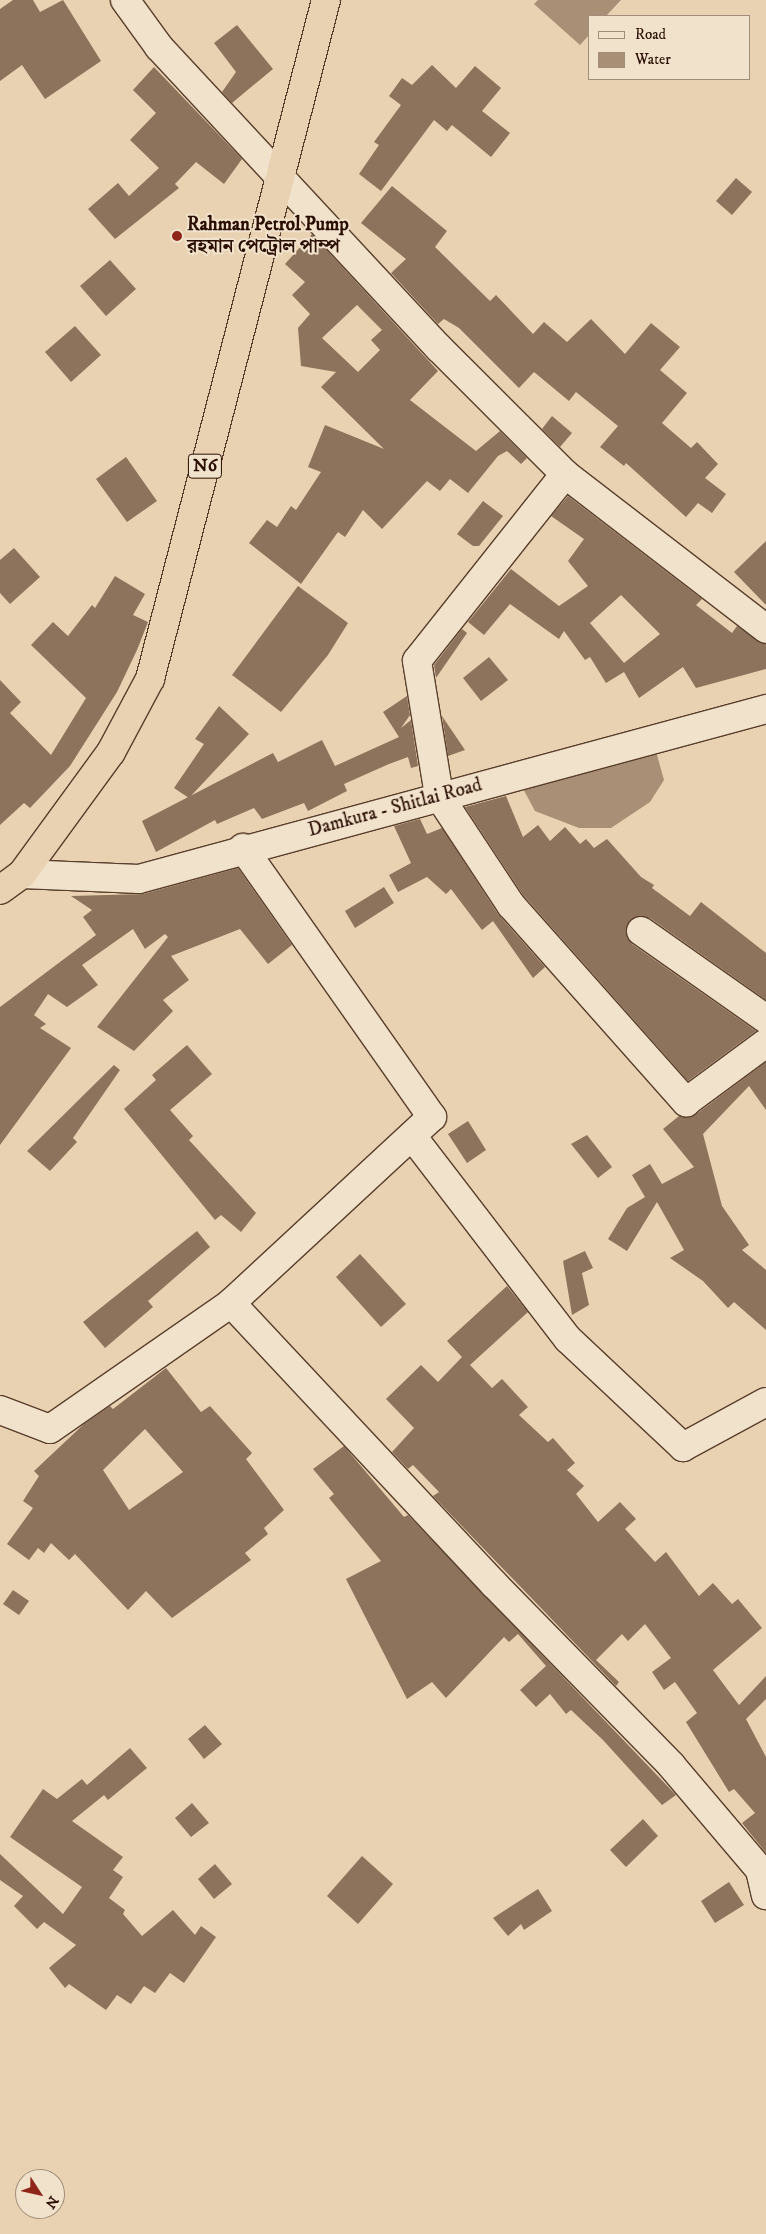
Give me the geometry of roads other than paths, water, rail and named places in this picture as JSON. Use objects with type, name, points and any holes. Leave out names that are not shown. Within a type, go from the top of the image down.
[{"type":"highway","name":"N6","points":[[0,890],[22,874],[111,752],[150,680],[326,0]]},
{"type":"street","points":[[125,0],[158,47],[280,173],[438,348],[565,474],[766,629]]},
{"type":"street","points":[[565,474],[417,662],[439,796],[511,905],[686,1102],[766,1043]]},
{"type":"street","name":"Damkura - Shitlai Road","points":[[22,874],[139,878],[243,848],[766,709]]},
{"type":"street","points":[[0,1410],[50,1429],[231,1303],[432,1117],[243,848]]},
{"type":"street","points":[[641,931],[766,1019]]},
{"type":"street","points":[[412,1136],[568,1340],[683,1447],[766,1402]]},
{"type":"street","points":[[231,1303],[494,1584],[671,1765],[760,1870],[766,1895]]},
{"type":"water","points":[[538,0],[621,0],[607,15],[588,15],[588,36],[580,45],[534,4]]},
{"type":"water","points":[[655,748],[664,780],[650,802],[611,828],[579,828],[535,811],[520,783]]},
{"type":"place","name":"Rahman Petrol Pump রহমান পেট্রোল পাম্প","points":[[177,236]]}]
